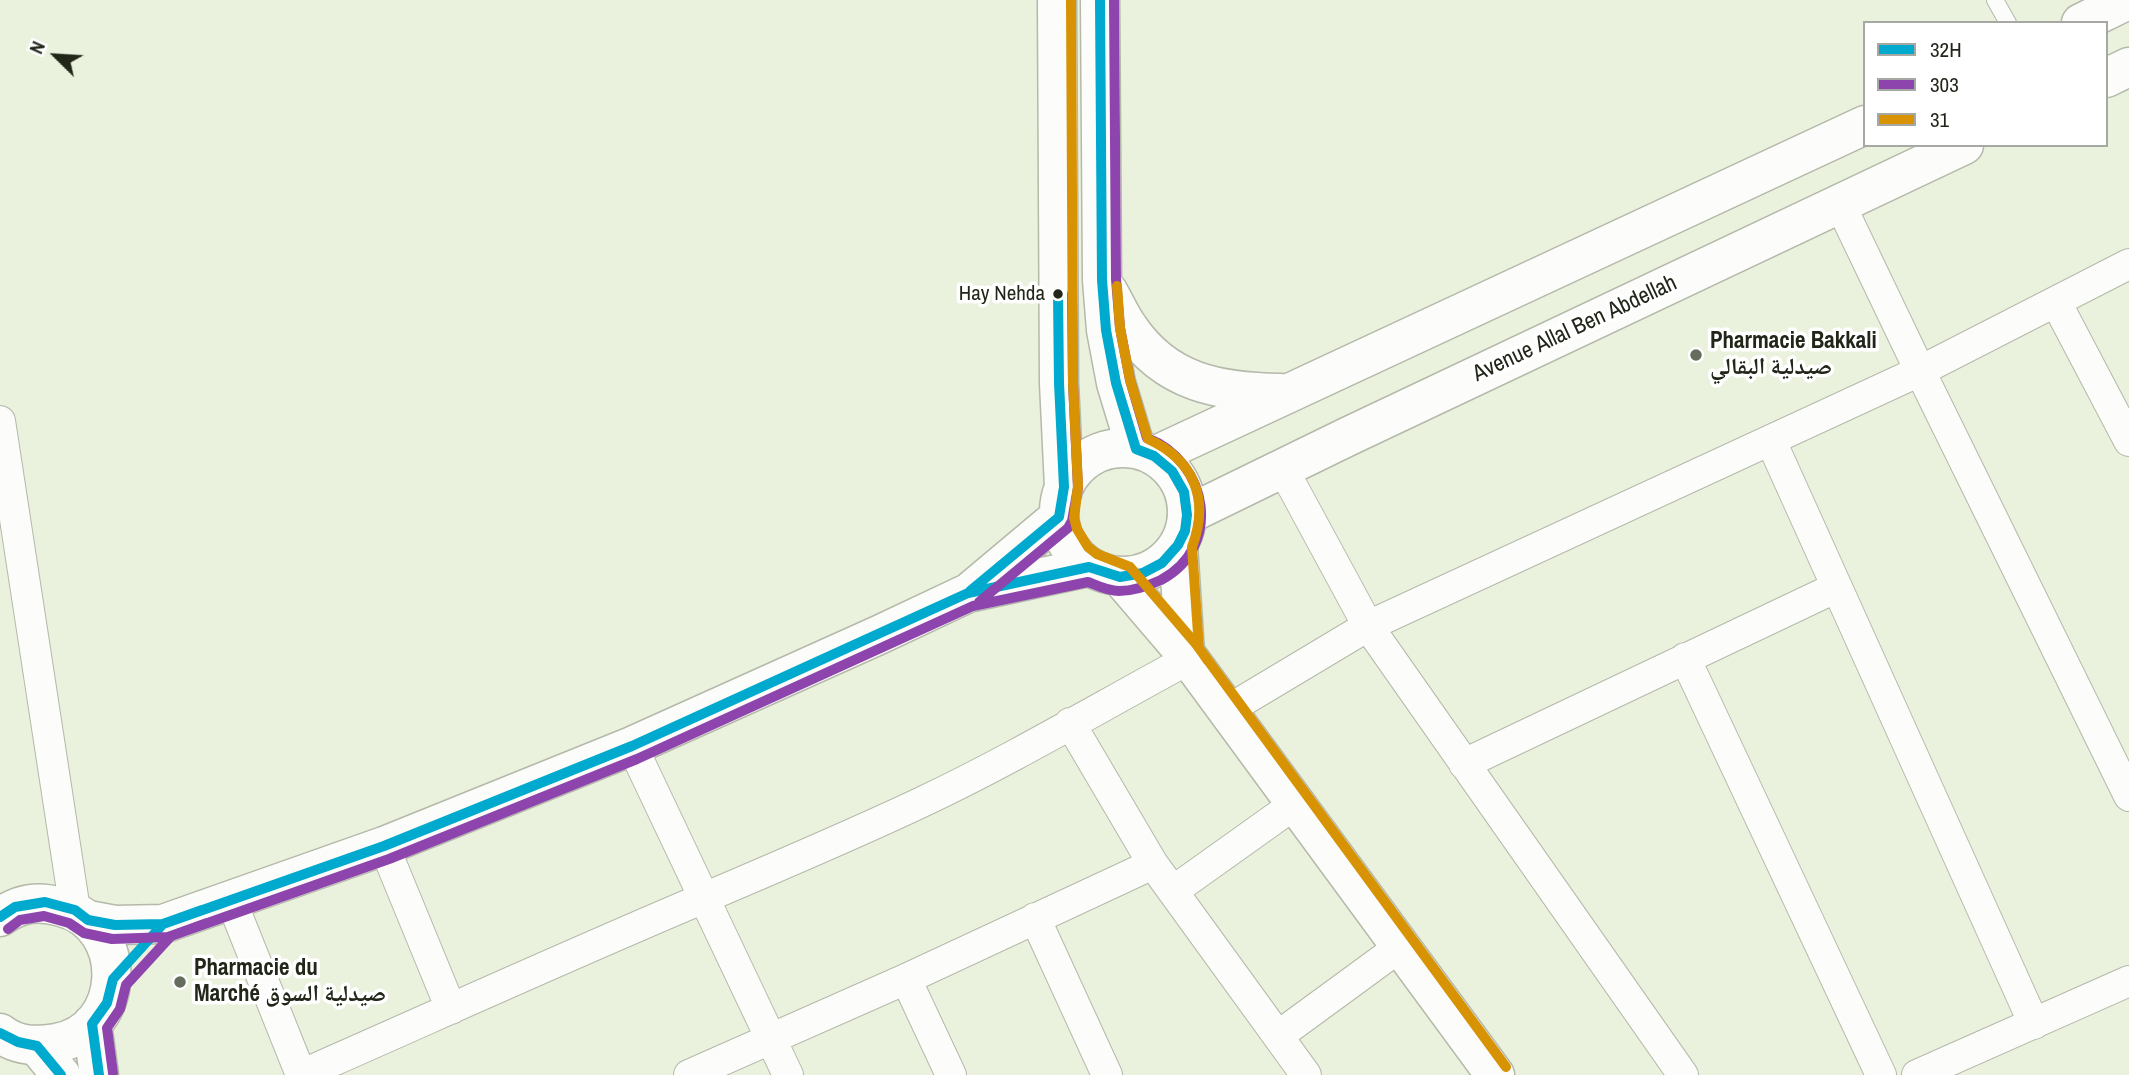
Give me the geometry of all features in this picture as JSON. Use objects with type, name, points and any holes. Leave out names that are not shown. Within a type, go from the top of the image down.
[{"type":"main road","points":[[1056,0],[1058,345],[1062,502],[1068,545],[1077,558],[1105,572],[1187,656],[1495,1075]]},
{"type":"main road","points":[[1100,0],[1102,280],[1108,344],[1116,383],[1145,453]]},
{"type":"main road","points":[[2085,21],[2128,0]]},
{"type":"main road","points":[[2108,77],[2129,67]]},
{"type":"main road","points":[[1145,453],[1284,394],[1648,228],[1863,126]]},
{"type":"main road","name":"Avenue Allal Ben Abdellah","points":[[1182,530],[1283,469],[1960,147]]},
{"type":"main road","points":[[1102,280],[1130,329],[1157,359],[1174,372],[1216,388],[1244,393],[1284,394]]},
{"type":"main road","points":[[968,593],[1062,502],[1073,472],[1086,460],[1101,452],[1118,449],[1145,453],[1172,471],[1184,492],[1182,530],[1187,656]]},
{"type":"main road","points":[[0,916],[15,907],[45,902],[115,925],[163,924],[384,846],[632,746],[968,593],[1105,572],[1143,573],[1163,563],[1182,530]]},
{"type":"main road","points":[[0,1033],[23,1045],[37,1046],[67,1041],[92,1024],[107,1003],[113,979],[110,953],[102,935],[82,915]]},
{"type":"main road","points":[[113,979],[163,924]]},
{"type":"main road","points":[[92,1024],[99,1075]]},
{"type":"main road","points":[[37,1046],[61,1075]]},
{"type":"street","points":[[1840,204],[2129,796]]},
{"type":"street","points":[[1226,711],[1368,626],[1920,371],[2129,264]]},
{"type":"street","points":[[2056,302],[2129,441]]},
{"type":"street","points":[[0,421],[82,915]]},
{"type":"street","points":[[1771,441],[2034,1024]]},
{"type":"street","points":[[1283,469],[1368,626],[1683,1075]]},
{"type":"street","points":[[1464,764],[1838,587]]},
{"type":"street","points":[[230,900],[301,1075],[799,859],[924,801],[1014,756],[1187,656]]},
{"type":"street","points":[[1685,658],[1881,1075]]},
{"type":"street","points":[[1070,723],[1153,863],[1306,1075]]},
{"type":"street","points":[[632,746],[788,1075]]},
{"type":"street","points":[[1173,891],[1295,804]]},
{"type":"street","points":[[384,846],[452,1009]]},
{"type":"street","points":[[690,1075],[906,979],[1153,863]]},
{"type":"street","points":[[1035,918],[1107,1075]]},
{"type":"street","points":[[1278,1036],[1401,946]]},
{"type":"street","points":[[906,979],[951,1075]]},
{"type":"street","points":[[1917,1075],[2129,981]]},
{"type":"lane","points":[[1996,0],[2007,21]]},
{"type":"transit line","name":"31","points":[[1071,0],[1073,383],[1078,486],[1074,518],[1077,529],[1088,547],[1097,554],[1130,567],[1196,644],[1506,1067]]},
{"type":"transit line","name":"32H","points":[[0,917],[15,907],[45,902],[75,910],[88,920],[115,925],[163,924],[384,846],[632,746],[968,593],[1089,567],[1120,577],[1143,573],[1162,563],[1178,545],[1185,531],[1187,515],[1184,492],[1172,471],[1154,456],[1136,449],[1116,383],[1106,330],[1102,280],[1100,0]]},
{"type":"transit line","name":"303","points":[[8,929],[20,920],[44,916],[69,923],[84,933],[112,939],[168,937],[389,859],[637,759],[973,606],[1088,582],[1115,591],[1135,589],[1161,580],[1181,565],[1194,547],[1200,527],[1200,506],[1195,485],[1184,466],[1168,450],[1147,438],[1130,380],[1120,328],[1116,279],[1114,0]]},
{"type":"transit line","name":"31","points":[[1117,286],[1120,328],[1130,380],[1148,439],[1177,458],[1187,470],[1198,497],[1199,513],[1192,547],[1199,648],[1208,661]]},
{"type":"transit line","name":"32H","points":[[970,591],[1059,517],[1064,487],[1058,294]]},
{"type":"transit line","name":"303","points":[[979,602],[1068,528],[1072,521],[1078,488],[1072,294]]},
{"type":"transit line","name":"32H","points":[[99,1075],[92,1024],[107,1003],[113,979],[163,924],[202,910]]},
{"type":"transit line","name":"303","points":[[113,1073],[107,1028],[120,1009],[126,985],[171,936],[207,923]]},
{"type":"transit line","name":"32H","points":[[0,1033],[18,1042],[37,1046],[61,1075]]},
{"type":"place","name":"Hay Nehda","points":[[1058,294]]},
{"type":"place","name":"Pharmacie Bakkali صيدلية البقالي","points":[[1696,355]]},
{"type":"place","name":"Pharmacie du Marché صيدلية السوق","points":[[180,982]]}]
